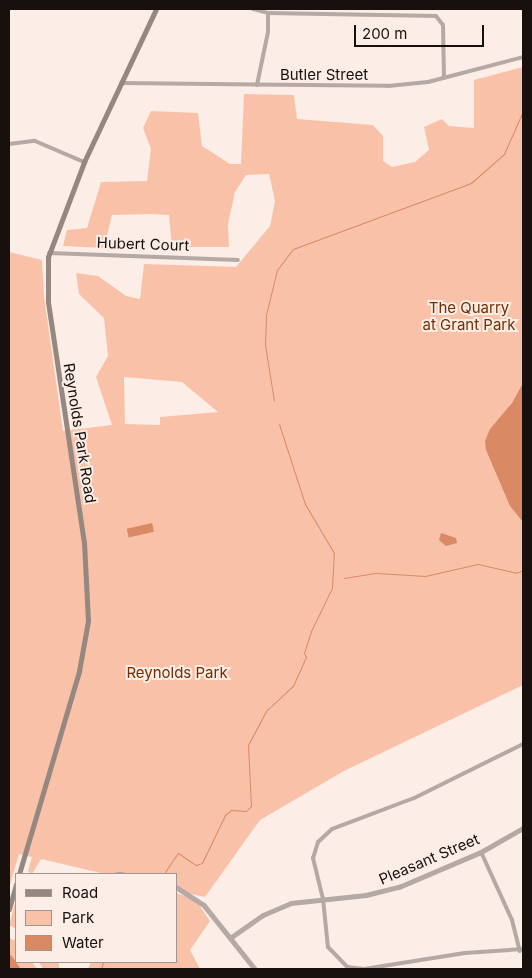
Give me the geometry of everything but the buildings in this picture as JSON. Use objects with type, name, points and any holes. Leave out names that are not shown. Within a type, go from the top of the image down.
[{"type":"main road","name":"Reynolds Park Road","points":[[19,873],[79,671],[88,621],[85,555],[48,302],[48,253],[84,162],[156,9]]},
{"type":"main road","points":[[9,909],[15,888]]},
{"type":"street","points":[[253,9],[268,13],[339,11],[436,16],[443,26],[444,78]]},
{"type":"street","points":[[257,85],[268,13]]},
{"type":"street","name":"Butler Street","points":[[121,83],[388,86],[444,78],[523,57]]},
{"type":"street","points":[[9,144],[35,141],[84,162]]},
{"type":"street","name":"Hubert Court","points":[[48,253],[238,260]]},
{"type":"street","points":[[481,852],[512,920],[521,950],[465,953],[380,967],[351,968],[337,960],[328,947],[323,898],[313,858],[318,842],[326,832],[414,798],[523,744]]},
{"type":"street","name":"Pleasant Street","points":[[230,938],[283,905],[323,898],[385,892],[481,852],[523,828]]},
{"type":"street","points":[[178,888],[204,906],[255,969]]},
{"type":"green space","points":[[523,67],[523,685],[344,771],[260,820],[205,897],[178,891],[178,873],[101,873],[41,859],[33,873],[31,873],[28,871],[32,857],[19,854],[9,888],[9,252],[42,260],[44,296],[63,431],[112,425],[96,377],[108,356],[104,318],[79,294],[76,273],[98,276],[126,296],[140,299],[144,264],[236,267],[270,226],[275,201],[269,174],[246,175],[235,192],[228,224],[229,247],[172,247],[169,215],[151,214],[112,215],[104,248],[63,246],[67,230],[87,228],[101,182],[147,181],[151,149],[143,128],[151,111],[198,113],[202,146],[230,164],[241,164],[244,94],[294,95],[297,119],[373,125],[383,136],[383,161],[392,167],[415,162],[429,150],[424,127],[442,119],[449,126],[474,128],[474,80]],"holes":[[[124,377],[182,382],[218,412],[160,417],[160,425],[125,424]]]},
{"type":"green space","points":[[178,894],[195,899],[210,921],[190,950],[200,969],[88,969],[91,963],[178,963]]},
{"type":"green space","points":[[15,904],[15,928],[9,925]]},
{"type":"green space","points":[[9,938],[15,941],[15,963],[33,963],[37,969],[9,969]]},
{"type":"green space","points":[[40,963],[59,963],[59,969],[43,969]]},
{"type":"water","points":[[523,383],[523,522],[510,506],[486,450],[485,441],[490,429],[512,403]]},
{"type":"water","points":[[152,523],[154,532],[129,538],[127,529]]},
{"type":"water","points":[[441,533],[456,538],[457,543],[446,546],[439,540]]},
{"type":"waterway","points":[[274,401],[265,345],[266,315],[277,270],[293,249],[471,183],[504,154],[523,111]]},
{"type":"waterway","points":[[165,872],[178,853],[196,865],[202,863],[225,815],[231,810],[246,811],[251,806],[248,745],[267,710],[293,686],[306,657],[304,653],[311,631],[332,588],[334,553],[305,504],[279,424]]},
{"type":"waterway","points":[[344,578],[377,573],[425,576],[478,564],[516,573],[523,570]]},
{"type":"waterway","points":[[9,959],[16,969]]},
{"type":"waterway","points":[[101,969],[103,963]]},
{"type":"park label","name":"The Quarry at Grant Park","points":[[469,316]]},
{"type":"park label","name":"Reynolds Park","points":[[177,673]]}]
